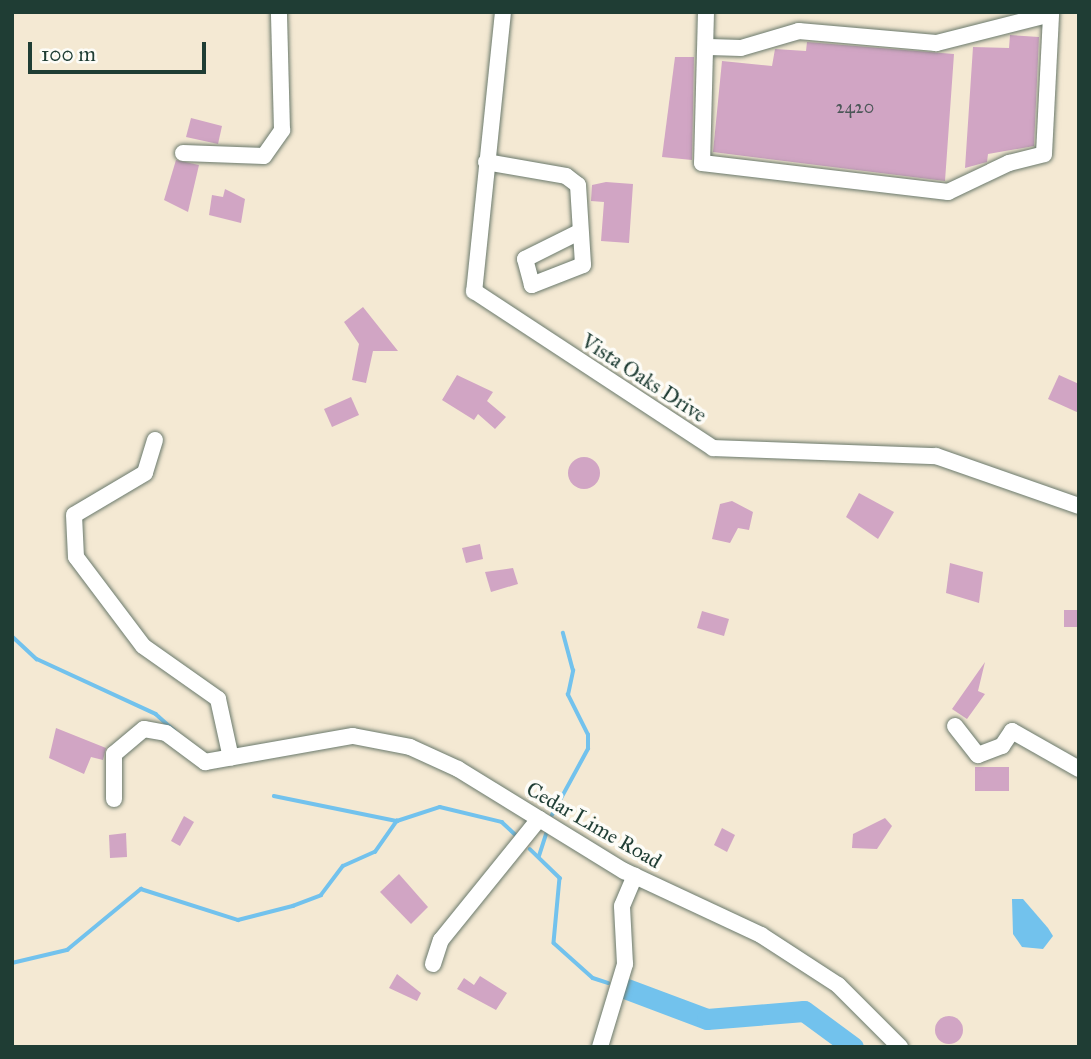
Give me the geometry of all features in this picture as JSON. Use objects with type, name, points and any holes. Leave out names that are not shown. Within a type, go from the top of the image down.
[{"type":"street","points":[[183,153],[264,156],[282,130],[279,12]]},
{"type":"street","name":"Vista Oaks Drive","points":[[503,12],[474,291],[713,448],[936,456],[1079,506]]},
{"type":"street","points":[[706,12],[709,47],[702,163],[948,192],[1009,163],[1044,154],[1053,13],[936,44],[799,31],[741,48],[709,47]]},
{"type":"street","points":[[486,162],[572,178],[581,196],[577,233]]},
{"type":"street","points":[[155,440],[145,473],[74,515],[76,557],[143,646],[218,699],[232,758]]},
{"type":"street","points":[[955,726],[978,755],[1002,746],[1012,731],[1079,769]]},
{"type":"street","name":"Cedar Lime Road","points":[[114,799],[114,754],[144,729],[166,733],[205,762],[353,736],[410,747],[446,763],[635,876],[761,935],[838,985],[900,1047]]},
{"type":"street","points":[[433,964],[441,940],[539,819]]},
{"type":"street","points":[[600,1047],[625,964],[620,917],[635,876]]},
{"type":"water","points":[[1012,899],[1023,899],[1053,936],[1043,949],[1022,947],[1013,934]]},
{"type":"building","points":[[1010,35],[1039,37],[1034,146],[988,154],[987,162],[965,168],[973,47],[1009,48]]},
{"type":"building","points":[[807,42],[954,54],[945,181],[713,152],[722,61],[772,66],[775,49],[806,51]]},
{"type":"building","points":[[675,57],[694,57],[692,160],[662,157]]},
{"type":"building","points":[[191,118],[222,126],[218,144],[186,137]]},
{"type":"building","points":[[176,160],[199,165],[188,212],[164,200]]},
{"type":"building","points":[[606,182],[633,184],[629,243],[601,241],[604,202],[591,201],[592,185]]},
{"type":"building","points":[[225,189],[245,199],[241,223],[209,215],[212,195],[223,197]]},
{"type":"building","points":[[363,307],[398,351],[373,351],[366,383],[352,380],[359,344],[344,322]]},
{"type":"building","points":[[457,375],[493,392],[487,401],[506,417],[495,429],[478,414],[474,420],[442,400]]},
{"type":"building","points":[[1059,375],[1079,384],[1079,413],[1048,399]]},
{"type":"building","points":[[351,397],[359,415],[332,427],[324,409]]},
{"type":"building","points":[[584,457],[595,462],[600,473],[595,484],[584,489],[573,484],[568,473],[573,462]]},
{"type":"building","points":[[859,493],[894,512],[878,539],[846,517]]},
{"type":"building","points":[[732,501],[753,512],[749,530],[738,528],[730,543],[712,539],[720,504]]},
{"type":"building","points":[[480,544],[483,559],[466,563],[462,548]]},
{"type":"building","points":[[950,563],[983,572],[979,603],[946,593]]},
{"type":"building","points":[[513,568],[518,584],[491,592],[485,572]]},
{"type":"building","points":[[1064,610],[1079,610],[1079,627],[1064,627]]},
{"type":"building","points":[[702,611],[729,619],[724,636],[697,628]]},
{"type":"building","points":[[985,662],[978,691],[985,694],[967,719],[952,709]]},
{"type":"building","points":[[56,728],[106,748],[103,760],[91,757],[84,774],[49,758]]},
{"type":"building","points":[[975,767],[1009,767],[1009,791],[975,791]]},
{"type":"building","points":[[184,816],[194,822],[180,846],[171,841]]},
{"type":"building","points":[[885,818],[892,826],[877,849],[852,848],[853,834]]},
{"type":"building","points":[[722,828],[735,835],[727,852],[714,845]]},
{"type":"building","points":[[126,833],[127,857],[110,858],[109,835]]},
{"type":"building","points":[[399,874],[428,907],[411,924],[380,892]]},
{"type":"building","points":[[397,974],[421,993],[417,1001],[389,988]]},
{"type":"building","points":[[480,976],[507,993],[496,1010],[457,989],[464,978],[474,985]]},
{"type":"building","points":[[949,1016],[959,1020],[963,1030],[959,1040],[949,1044],[939,1040],[935,1030],[939,1020]]},
{"type":"waterway","points":[[552,815],[588,749],[588,735],[568,695],[573,671],[563,633]]},
{"type":"waterway","points":[[12,636],[37,659],[156,714],[175,731]]},
{"type":"waterway","points":[[274,796],[397,821]]},
{"type":"waterway","points":[[12,963],[67,950],[141,889],[238,920],[293,906],[321,895],[343,866],[375,852],[397,821],[440,807],[502,822],[516,835]]},
{"type":"waterway","points":[[539,856],[546,834]]},
{"type":"waterway","points":[[530,849],[560,878],[554,943],[593,978],[608,983]]},
{"type":"waterway","points":[[627,989],[707,1019],[804,1011],[853,1047]]}]
